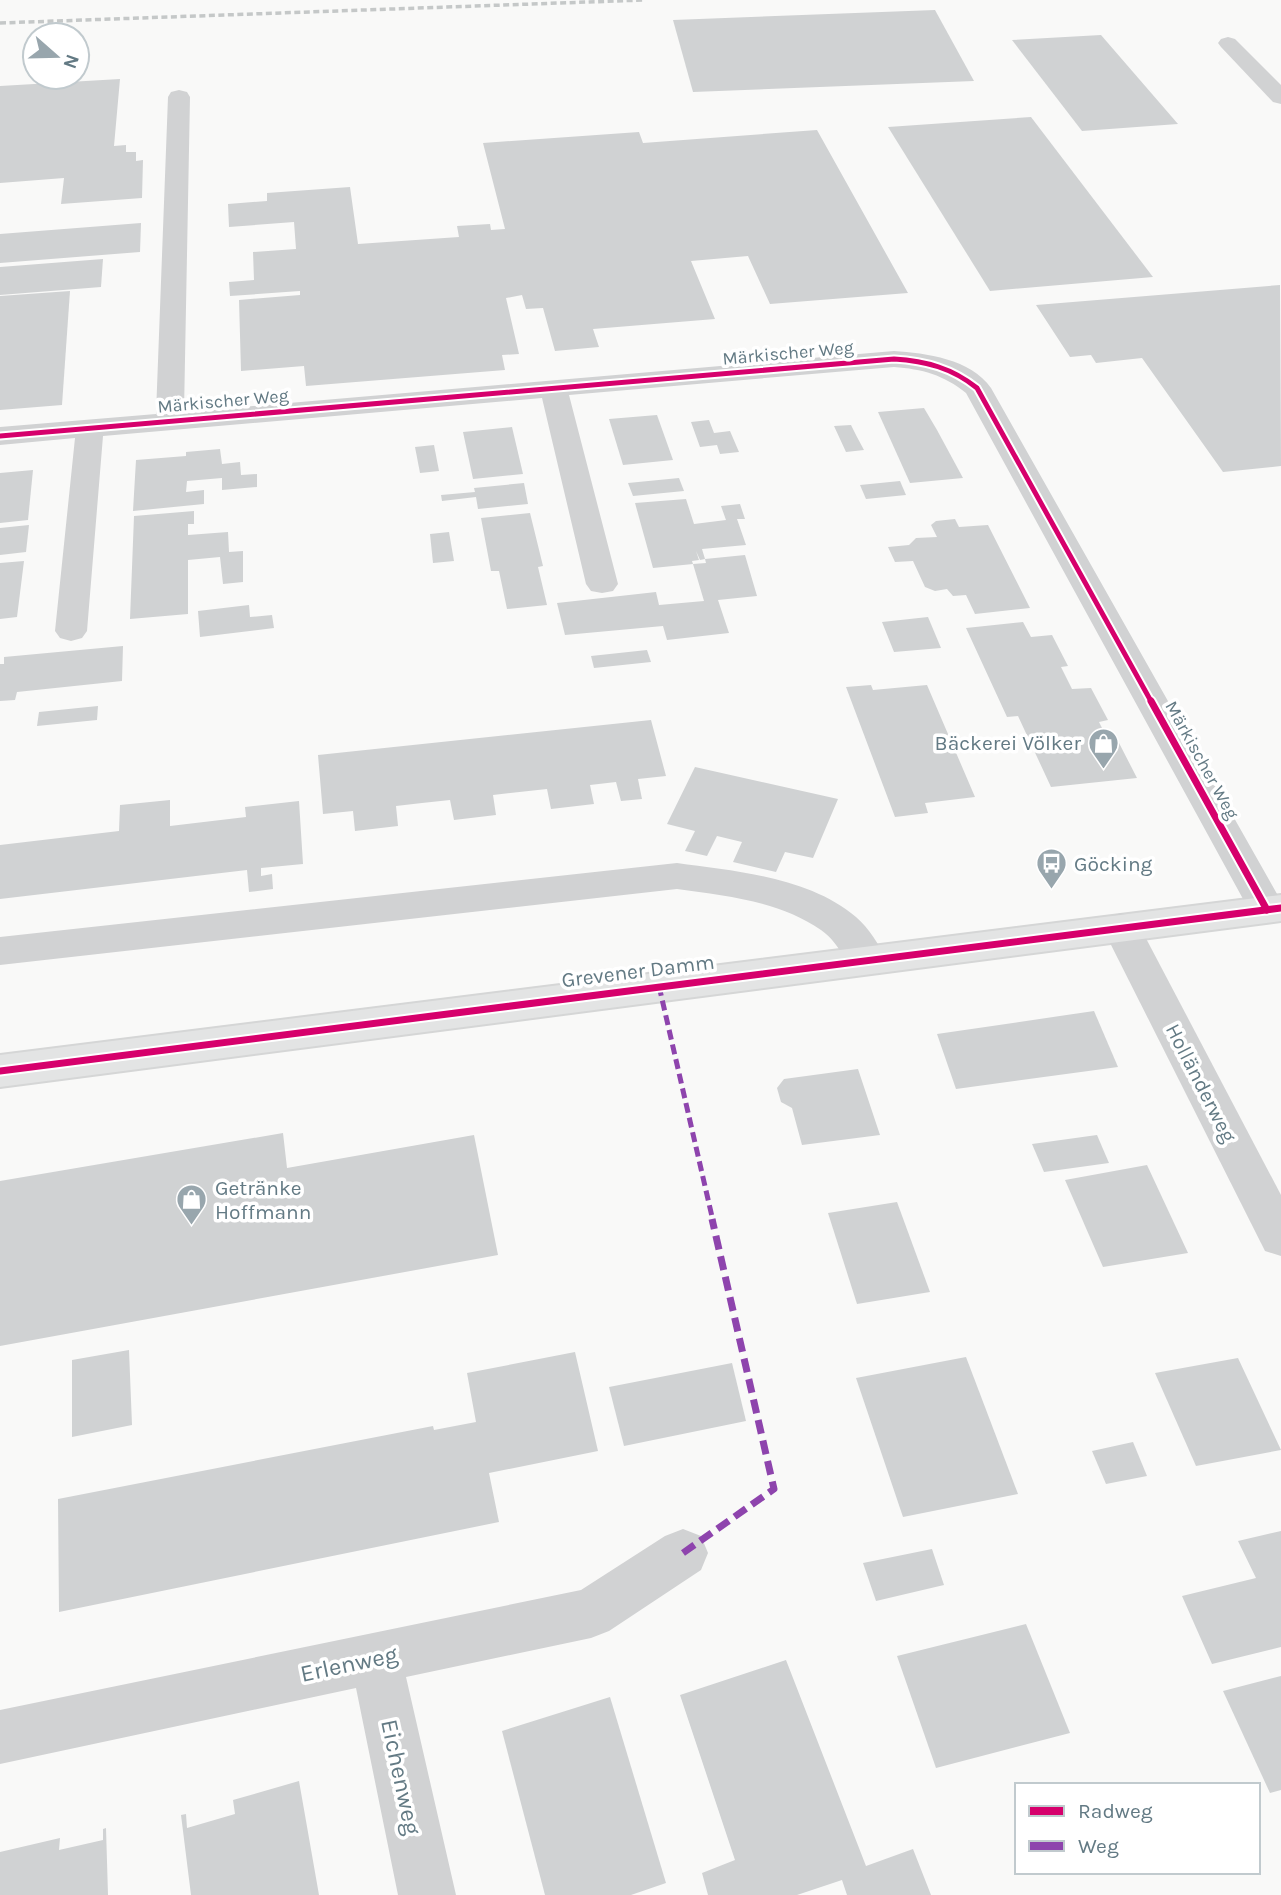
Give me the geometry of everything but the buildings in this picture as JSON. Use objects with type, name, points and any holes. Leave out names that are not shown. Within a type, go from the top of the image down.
[{"type":"main road","name":"Grevener Damm","points":[[0,1071],[1274,909]]},
{"type":"street","points":[[1228,43],[1281,97]]},
{"type":"street","name":"Märkischer Weg","points":[[170,421],[179,97]]},
{"type":"street","name":"Märkischer Weg","points":[[0,436],[894,359],[923,360],[962,375],[977,388],[1274,909]]},
{"type":"street","points":[[554,390],[602,584]]},
{"type":"street","points":[[71,631],[90,428]]},
{"type":"street","points":[[0,951],[677,876],[733,883],[797,901],[842,926],[867,960]]},
{"type":"street","name":"Holländerweg","points":[[1121,927],[1281,1238]]},
{"type":"street","name":"Erlenweg","points":[[0,1737],[591,1613],[683,1553]]},
{"type":"street","name":"Eichenweg","points":[[376,1659],[427,1895]]},
{"type":"railway","points":[[0,23],[644,0]]},
{"type":"marked path","points":[[659,986],[774,1489],[683,1553]]},
{"type":"cycle path","points":[[0,436],[894,359],[939,366],[977,388],[1267,910]]},
{"type":"cycle path","points":[[0,1071],[1281,908]]},
{"type":"place","name":"Bäckerei Völker","points":[[1104,770]]},
{"type":"place","name":"Göcking","points":[[1051,891]]},
{"type":"place","name":"Getränke Hoffmann","points":[[192,1227]]}]
